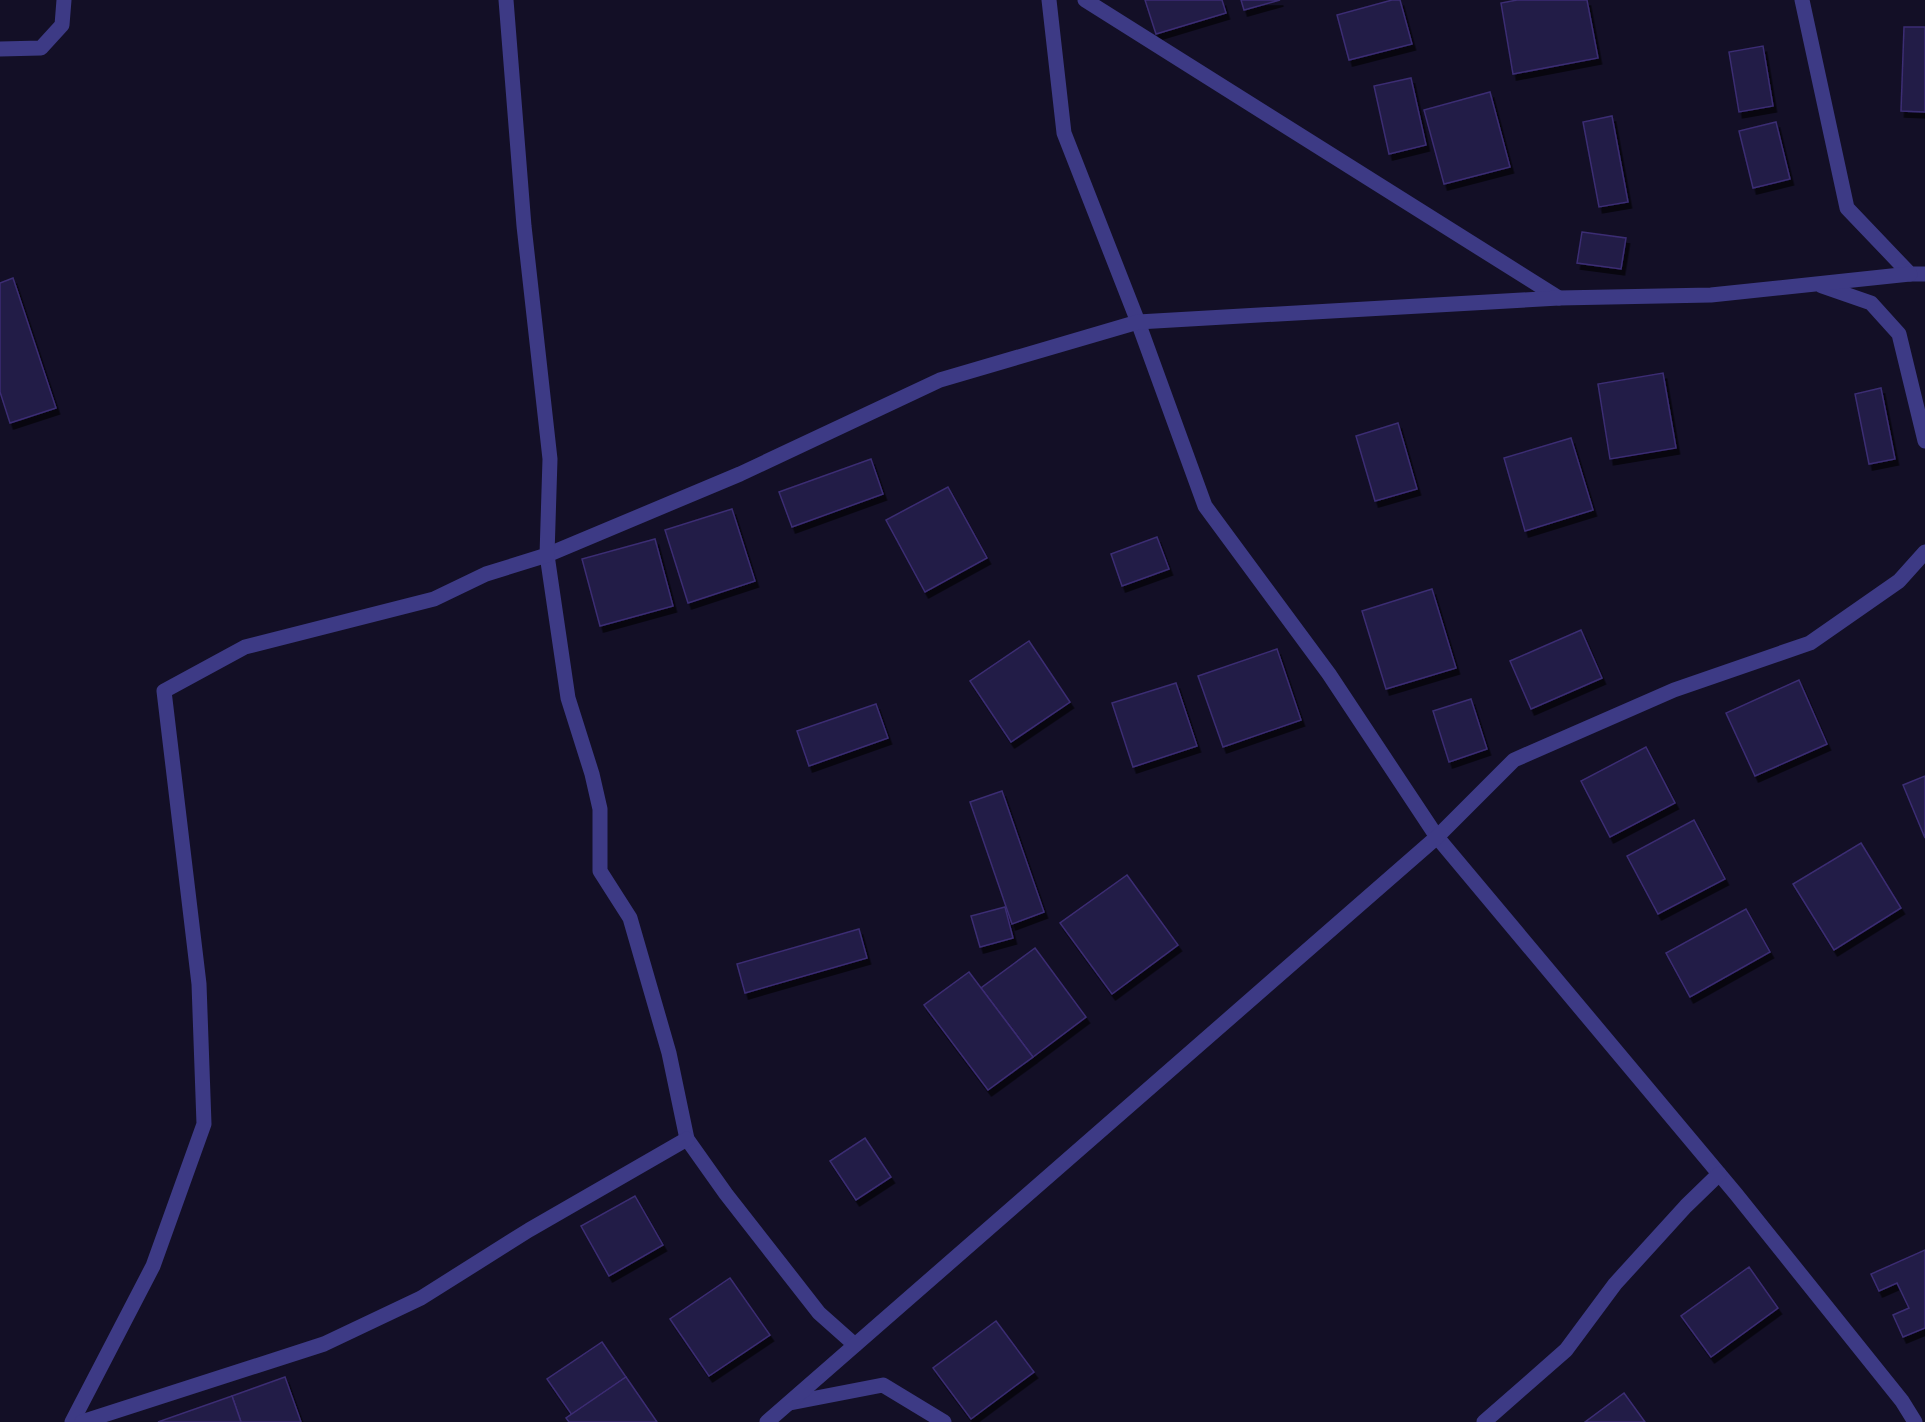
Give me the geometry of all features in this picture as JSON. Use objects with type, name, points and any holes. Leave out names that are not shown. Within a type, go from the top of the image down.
[{"type":"street","points":[[0,49],[41,48],[62,25],[64,0]]},
{"type":"street","points":[[506,0],[524,226],[550,459],[547,555],[568,698],[592,774],[600,809],[600,871],[630,918],[669,1053],[687,1139],[726,1194],[819,1313],[855,1345]]},
{"type":"street","points":[[1049,0],[1064,133],[1138,322],[1205,506],[1329,674],[1437,837],[1719,1174],[1894,1392],[1915,1422]]},
{"type":"street","points":[[1085,0],[1559,298]]},
{"type":"street","points":[[1802,0],[1846,207],[1918,274]]},
{"type":"street","points":[[72,1422],[153,1266],[204,1124],[199,984],[164,691],[245,647],[434,598],[486,574],[547,555],[740,474],[940,380],[1138,322],[1559,298],[1712,295],[1918,274]]},
{"type":"street","points":[[1815,284],[1871,303],[1899,334],[1925,441]]},
{"type":"street","points":[[767,1422],[1437,837],[1514,760],[1674,690],[1810,643],[1899,581],[1925,552]]},
{"type":"street","points":[[82,1422],[324,1344],[420,1298],[529,1230],[687,1139]]},
{"type":"street","points":[[1484,1422],[1566,1350],[1615,1284],[1686,1206],[1719,1174]]},
{"type":"street","points":[[787,1404],[883,1385],[944,1422]]},
{"type":"building","points":[[1145,0],[1222,0],[1226,13],[1156,34]]},
{"type":"building","points":[[1241,0],[1280,0],[1244,10]]},
{"type":"building","points":[[1392,0],[1400,0],[1412,44],[1349,60],[1337,15]]},
{"type":"building","points":[[1517,0],[1587,0],[1598,58],[1513,74],[1501,3]]},
{"type":"building","points":[[1904,27],[1925,27],[1925,112],[1901,111]]},
{"type":"building","points":[[1763,46],[1773,106],[1739,112],[1729,52]]},
{"type":"building","points":[[1411,78],[1426,145],[1389,154],[1374,86]]},
{"type":"building","points":[[1490,92],[1510,167],[1444,184],[1424,110]]},
{"type":"building","points":[[1612,116],[1628,202],[1599,207],[1583,122]]},
{"type":"building","points":[[1776,122],[1790,179],[1753,188],[1739,131]]},
{"type":"building","points":[[1582,232],[1626,238],[1621,269],[1577,263]]},
{"type":"building","points":[[13,278],[56,408],[10,423],[0,392],[0,283]]},
{"type":"building","points":[[1663,373],[1676,448],[1610,459],[1598,384]]},
{"type":"building","points":[[1881,388],[1895,459],[1869,464],[1855,394]]},
{"type":"building","points":[[1398,423],[1417,489],[1375,501],[1356,436]]},
{"type":"building","points":[[1571,438],[1593,510],[1525,531],[1504,458]]},
{"type":"building","points":[[871,459],[883,494],[792,527],[779,492]]},
{"type":"building","points":[[948,487],[987,558],[925,592],[886,520]]},
{"type":"building","points":[[732,509],[755,581],[688,603],[665,530]]},
{"type":"building","points":[[1157,537],[1169,569],[1122,586],[1111,554]]},
{"type":"building","points":[[655,539],[673,606],[600,626],[582,559]]},
{"type":"building","points":[[1432,589],[1456,668],[1386,689],[1362,611]]},
{"type":"building","points":[[1581,630],[1602,678],[1531,709],[1510,661]]},
{"type":"building","points":[[1029,641],[1070,702],[1011,742],[970,681]]},
{"type":"building","points":[[1277,649],[1301,720],[1223,747],[1198,676]]},
{"type":"building","points":[[1799,680],[1827,744],[1755,776],[1726,713]]},
{"type":"building","points":[[1176,683],[1197,746],[1133,767],[1112,703]]},
{"type":"building","points":[[1471,699],[1487,749],[1449,762],[1433,711]]},
{"type":"building","points":[[876,704],[888,738],[809,766],[797,731]]},
{"type":"building","points":[[1646,747],[1675,803],[1610,837],[1581,781]]},
{"type":"building","points":[[1925,776],[1925,838],[1903,785]]},
{"type":"building","points":[[1002,791],[1044,912],[1012,924],[970,802]]},
{"type":"building","points":[[1694,820],[1725,879],[1658,914],[1627,856]]},
{"type":"building","points":[[1861,843],[1901,908],[1834,950],[1793,884]]},
{"type":"building","points":[[1127,875],[1178,945],[1112,994],[1060,923]]},
{"type":"building","points":[[1005,907],[1013,938],[980,947],[971,916]]},
{"type":"building","points":[[1746,909],[1770,952],[1690,997],[1666,953]]},
{"type":"building","points":[[859,929],[867,958],[745,993],[737,964]]},
{"type":"building","points":[[1035,948],[1086,1017],[1033,1057],[981,988]]},
{"type":"building","points":[[969,972],[1033,1057],[988,1090],[924,1005]]},
{"type":"building","points":[[865,1138],[891,1177],[856,1200],[830,1161]]},
{"type":"building","points":[[635,1196],[663,1245],[609,1276],[581,1226]]},
{"type":"building","points":[[1925,1250],[1925,1328],[1903,1337],[1893,1315],[1909,1308],[1897,1283],[1879,1291],[1871,1274]]},
{"type":"building","points":[[1749,1267],[1778,1308],[1711,1357],[1681,1316]]},
{"type":"building","points":[[730,1278],[770,1335],[709,1376],[670,1319]]},
{"type":"building","points":[[996,1321],[1034,1372],[971,1419],[933,1368]]},
{"type":"building","points":[[602,1342],[626,1377],[572,1415],[547,1379]]},
{"type":"building","points":[[285,1377],[301,1422],[241,1422],[232,1396]]},
{"type":"building","points":[[626,1377],[657,1422],[569,1422],[566,1418]]},
{"type":"building","points":[[1624,1393],[1645,1422],[1585,1422]]},
{"type":"building","points":[[232,1396],[241,1422],[158,1422]]}]
